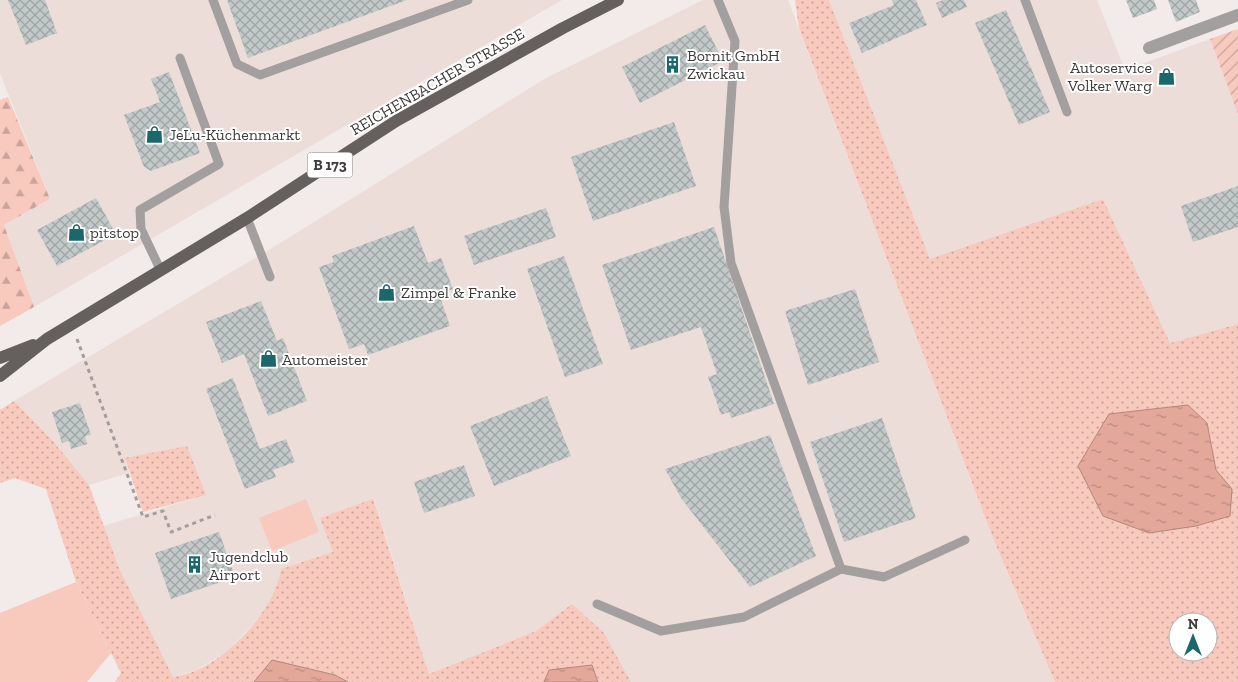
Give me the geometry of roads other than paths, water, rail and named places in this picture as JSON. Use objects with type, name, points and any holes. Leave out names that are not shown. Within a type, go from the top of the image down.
[{"type":"main road","name":"REICHENBACHER STRASSE","points":[[0,358],[47,339],[73,324],[160,269],[247,218],[396,121],[563,28],[618,0]]},
{"type":"main road","name":"REICHENBACHER STRASSE","points":[[0,376],[47,339]]},
{"type":"street","points":[[1150,48],[1238,15]]},
{"type":"lane","points":[[213,0],[237,64],[260,75],[468,0]]},
{"type":"lane","points":[[718,0],[735,41],[724,207],[731,263],[841,569]]},
{"type":"lane","points":[[1025,0],[1066,112]]},
{"type":"lane","points":[[160,269],[141,229],[140,210],[219,164],[180,58]]},
{"type":"lane","points":[[247,218],[270,277]]},
{"type":"lane","points":[[597,604],[661,631],[744,617],[841,569],[884,576],[965,540]]},
{"type":"water","points":[[1188,405],[1207,423],[1216,470],[1232,489],[1230,516],[1196,526],[1149,533],[1103,516],[1078,466],[1109,414]]},
{"type":"water","points":[[272,660],[335,675],[348,682],[254,682]]},
{"type":"water","points":[[592,665],[598,682],[544,682],[549,670]]},
{"type":"place","name":"Bornit GmbH Zwickau","points":[[673,64]]},
{"type":"place","name":"Autoservice Volker Warg","points":[[1166,76]]},
{"type":"place","name":"JeLu-Küchenmarkt","points":[[155,134]]},
{"type":"place","name":"pitstop","points":[[76,232]]},
{"type":"place","name":"Zimpel & Franke","points":[[387,292]]},
{"type":"place","name":"Automeister","points":[[268,359]]},
{"type":"place","name":"Jugendclub Airport","points":[[195,565]]}]
